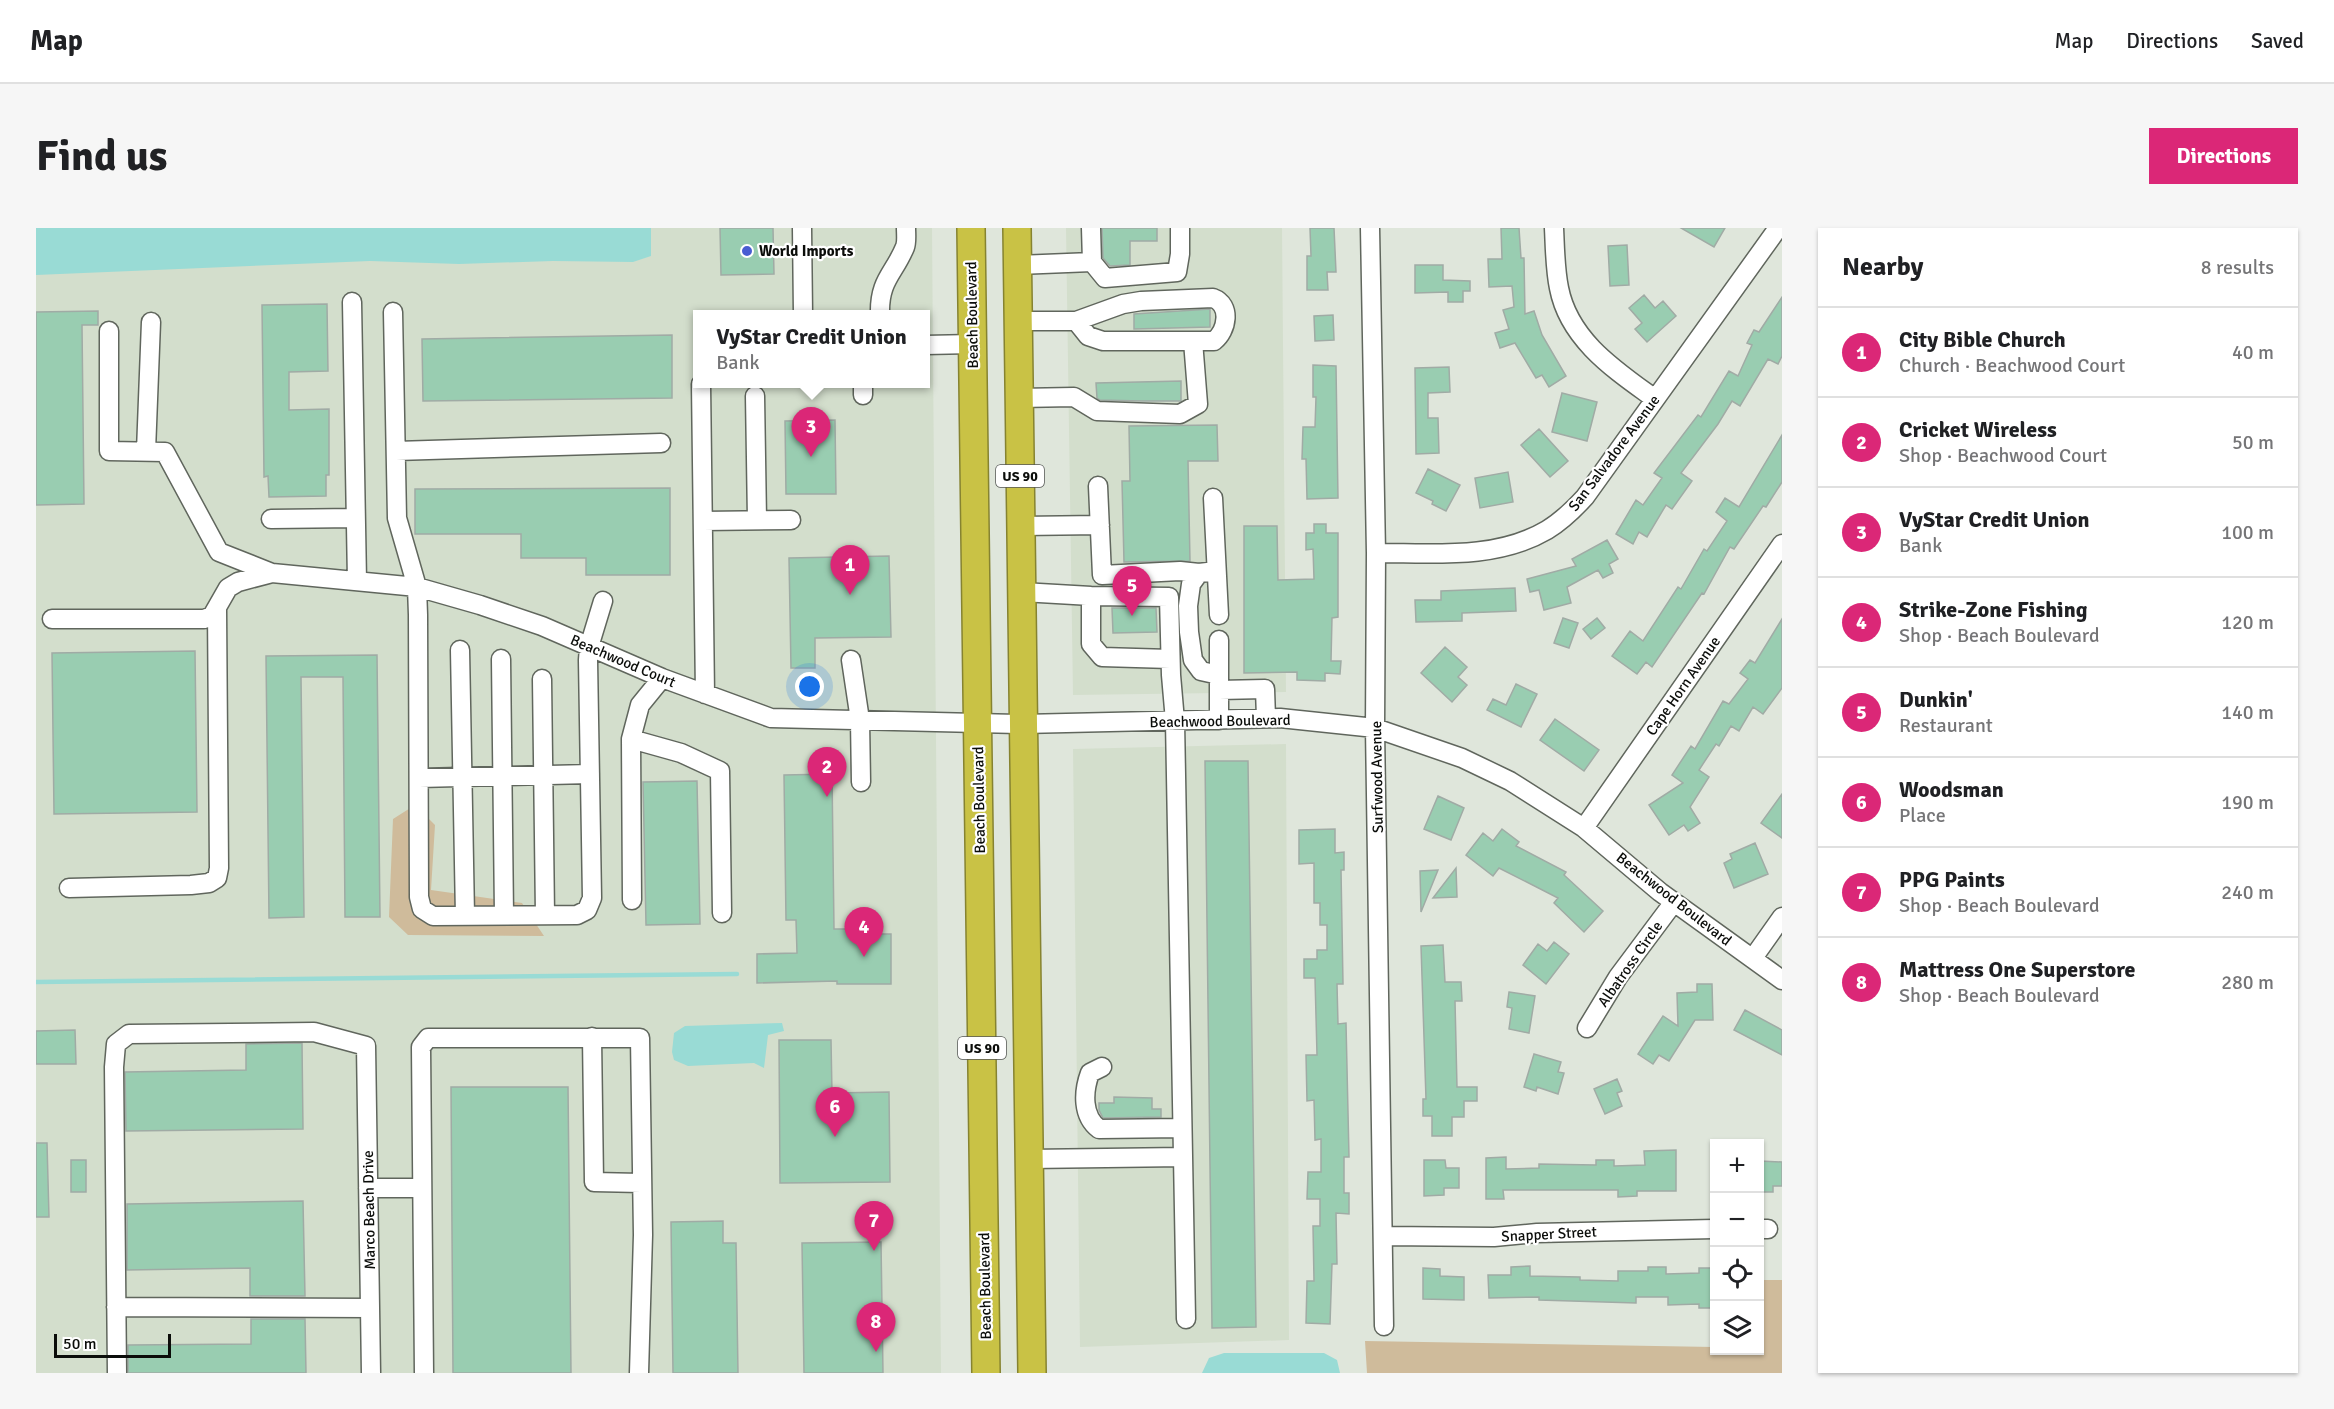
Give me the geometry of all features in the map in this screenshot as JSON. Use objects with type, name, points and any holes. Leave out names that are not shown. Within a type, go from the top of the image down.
[{"type":"highway","name":"Beach Boulevard","points":[[971,228],[986,1373]]},
{"type":"highway","name":"US 90","points":[[1017,228],[1032,1373]]},
{"type":"street","points":[[802,228],[803,310]]},
{"type":"street","points":[[880,310],[880,301],[887,277],[906,246],[906,228]]},
{"type":"street","points":[[1091,228],[1092,262],[1105,278],[1177,272],[1180,228]]},
{"type":"street","name":"Surfwood Avenue","points":[[1370,228],[1376,553],[1375,728],[1384,1326]]},
{"type":"street","points":[[1554,228],[1559,291],[1571,319],[1598,356],[1655,399]]},
{"type":"street","name":"San Salvadore Avenue","points":[[1376,553],[1473,553],[1500,548],[1548,530],[1566,516],[1585,497],[1778,228]]},
{"type":"street","points":[[1018,265],[1092,262]]},
{"type":"street","points":[[1018,321],[1076,321],[1123,304],[1185,298],[1213,298],[1219,300],[1224,309],[1226,323],[1222,335],[1214,340],[1103,341],[1088,336],[1076,321]]},
{"type":"street","points":[[352,302],[357,581]]},
{"type":"street","points":[[393,312],[397,518],[417,587],[419,897],[422,909],[433,916],[577,915],[588,910],[592,898],[589,647],[603,601]]},
{"type":"street","points":[[146,451],[151,322]]},
{"type":"street","points":[[109,331],[109,451],[165,452],[219,552],[272,573]]},
{"type":"street","points":[[1019,398],[1074,397],[1097,411],[1180,414],[1198,404],[1193,341]]},
{"type":"street","points":[[930,345],[972,344]]},
{"type":"street","points":[[701,388],[705,694]]},
{"type":"street","points":[[755,396],[757,520]]},
{"type":"street","points":[[396,451],[661,443]]},
{"type":"street","points":[[1098,486],[1102,575],[1208,572]]},
{"type":"street","points":[[1213,498],[1208,572],[1219,615]]},
{"type":"street","points":[[271,519],[355,518]]},
{"type":"street","points":[[703,520],[791,520]]},
{"type":"street","points":[[1021,526],[1100,525]]},
{"type":"street","name":"Cape Horn Avenue","points":[[1584,828],[1782,544]]},
{"type":"street","points":[[1208,572],[1191,584],[1188,606],[1193,660],[1201,672],[1219,682],[1265,689],[1266,718]]},
{"type":"street","points":[[52,619],[204,619],[212,616],[228,588],[238,582],[272,573]]},
{"type":"street","name":"Beachwood Court","points":[[272,573],[417,587],[542,626],[662,678],[771,718],[977,722]]},
{"type":"street","points":[[1022,591],[1092,597],[1169,597],[1170,659],[1175,720],[1186,1319]]},
{"type":"street","points":[[1092,597],[1091,644],[1102,657],[1170,659]]},
{"type":"street","points":[[69,888],[191,885],[209,883],[216,878],[219,856],[216,609]]},
{"type":"street","points":[[1219,640],[1219,720]]},
{"type":"street","points":[[460,650],[465,916]]},
{"type":"street","points":[[501,659],[504,915]]},
{"type":"street","points":[[851,660],[860,720],[861,782]]},
{"type":"street","points":[[632,900],[631,740],[640,705],[662,678]]},
{"type":"street","points":[[542,679],[545,915]]},
{"type":"street","name":"Beachwood Boulevard","points":[[977,722],[1023,724],[1280,718],[1375,728],[1462,758],[1510,781],[1584,828],[1674,902],[1782,980]]},
{"type":"street","points":[[631,740],[681,753],[720,771],[722,913]]},
{"type":"street","points":[[418,778],[590,774]]},
{"type":"street","name":"Albatross Circle","points":[[1587,1028],[1618,977],[1674,902]]},
{"type":"street","points":[[1753,958],[1782,916]]},
{"type":"street","name":"Marco Beach Drive","points":[[116,1308],[114,1067],[116,1044],[129,1034],[314,1032],[366,1046],[371,1373]]},
{"type":"street","points":[[592,1037],[594,1182],[641,1183]]},
{"type":"street","points":[[424,1373],[421,1047],[428,1038],[592,1037],[640,1038],[643,1235],[639,1373]]},
{"type":"street","points":[[1102,1067],[1090,1073],[1086,1084],[1086,1103],[1090,1122],[1099,1129],[1182,1128]]},
{"type":"street","points":[[1029,1159],[1183,1157]]},
{"type":"street","points":[[368,1188],[422,1188]]},
{"type":"street","name":"Snapper Street","points":[[1384,1236],[1472,1237],[1537,1233],[1710,1229]]},
{"type":"street","points":[[117,1373],[116,1308],[370,1308]]},
{"type":"shaded area","points":[[36,228],[932,228],[941,1373],[36,1373]]},
{"type":"shaded area","points":[[1066,228],[1282,228],[1286,692],[1073,695]]},
{"type":"shaded area","points":[[1286,744],[1289,1340],[1080,1347],[1073,749]]},
{"type":"shaded area","points":[[415,805],[435,825],[431,890],[522,903],[544,936],[408,935],[389,917],[393,819]]},
{"type":"shaded area","points":[[1764,1280],[1782,1280],[1782,1373],[1367,1373],[1365,1341],[1710,1347],[1710,1355],[1764,1355]]},
{"type":"water","points":[[36,228],[651,228],[651,256],[633,262],[553,261],[459,264],[370,261],[36,275]]},
{"type":"water","points":[[782,1023],[784,1031],[768,1035],[764,1068],[754,1063],[688,1066],[674,1060],[672,1052],[674,1033],[685,1026]]},
{"type":"water","points":[[1224,1353],[1324,1353],[1337,1360],[1340,1373],[1202,1373],[1209,1358]]},
{"type":"building","name":"World Imports","points":[[720,228],[773,228],[774,274],[721,275]]},
{"type":"building","points":[[1102,228],[1157,228],[1157,241],[1130,241],[1130,265],[1110,266],[1103,258]]},
{"type":"building","points":[[1310,228],[1334,228],[1336,272],[1327,272],[1328,290],[1307,290],[1307,256],[1311,256]]},
{"type":"building","points":[[1501,228],[1519,228],[1521,258],[1524,258],[1525,314],[1534,311],[1542,335],[1566,376],[1549,387],[1542,375],[1536,378],[1515,343],[1500,348],[1495,333],[1509,329],[1503,310],[1514,307],[1512,286],[1489,287],[1488,259],[1502,259]]},
{"type":"building","points":[[1681,228],[1725,228],[1714,247]]},
{"type":"building","points":[[1627,245],[1629,285],[1610,286],[1608,246]]},
{"type":"building","points":[[1415,265],[1443,265],[1443,280],[1470,281],[1470,291],[1463,291],[1463,302],[1448,302],[1448,292],[1415,293]]},
{"type":"building","points":[[1644,295],[1655,308],[1663,301],[1676,316],[1647,342],[1635,329],[1642,323],[1629,308]]},
{"type":"building","points":[[1782,297],[1782,356],[1778,364],[1768,359],[1740,406],[1732,401],[1718,424],[1681,473],[1692,481],[1672,509],[1666,505],[1647,537],[1639,532],[1633,544],[1616,534],[1636,500],[1643,505],[1662,478],[1654,473],[1698,415],[1701,417],[1729,371],[1738,376],[1752,345],[1747,343],[1754,330],[1759,332]]},
{"type":"building","points":[[327,304],[328,371],[289,372],[289,410],[329,409],[329,475],[326,475],[326,496],[269,497],[268,476],[264,477],[262,305]]},
{"type":"building","points":[[1210,309],[1210,327],[1134,329],[1134,314]]},
{"type":"building","points":[[98,311],[98,325],[82,325],[84,504],[36,505],[36,312]]},
{"type":"building","points":[[1333,315],[1334,340],[1315,341],[1314,316]]},
{"type":"building","points":[[672,335],[672,398],[423,401],[422,339]]},
{"type":"building","points":[[1313,365],[1336,366],[1338,498],[1307,499],[1306,459],[1302,459],[1303,427],[1315,427],[1316,397],[1313,397]]},
{"type":"building","points":[[1449,367],[1450,392],[1428,393],[1428,418],[1438,418],[1439,453],[1416,454],[1415,368]]},
{"type":"building","points":[[1181,381],[1181,401],[1100,400],[1097,398],[1096,383]]},
{"type":"building","points":[[1562,393],[1597,402],[1587,441],[1552,432]]},
{"type":"building","points":[[835,420],[836,494],[786,494],[785,421]]},
{"type":"building","points":[[1217,425],[1218,461],[1188,461],[1190,561],[1124,562],[1122,481],[1130,481],[1129,426]]},
{"type":"building","points":[[1539,429],[1568,461],[1550,477],[1521,445]]},
{"type":"building","points":[[1782,435],[1782,482],[1734,549],[1730,547],[1704,594],[1702,593],[1652,667],[1646,662],[1637,674],[1612,656],[1630,631],[1643,641],[1678,587],[1681,589],[1704,549],[1707,551],[1727,521],[1716,512],[1725,498],[1739,507]]},
{"type":"building","points":[[1428,469],[1460,485],[1446,511],[1432,504],[1433,501],[1416,493]]},
{"type":"building","points":[[1508,472],[1513,502],[1480,508],[1475,478]]},
{"type":"building","points":[[670,488],[670,575],[586,575],[586,558],[521,558],[521,534],[415,534],[415,489]]},
{"type":"building","points":[[1314,524],[1326,524],[1326,533],[1338,533],[1338,617],[1332,618],[1331,661],[1341,661],[1340,674],[1325,673],[1325,681],[1297,680],[1297,672],[1244,673],[1244,526],[1277,526],[1278,580],[1314,579],[1313,549],[1306,550],[1306,533],[1314,533]]},
{"type":"building","points":[[1607,540],[1618,559],[1609,564],[1613,573],[1603,578],[1598,570],[1567,587],[1571,603],[1544,610],[1539,590],[1530,592],[1527,579],[1576,566],[1572,559]]},
{"type":"building","points":[[889,556],[891,637],[815,638],[815,668],[791,668],[789,558]]},
{"type":"building","points":[[1515,588],[1516,611],[1462,613],[1462,621],[1416,622],[1415,600],[1441,600],[1441,591]]},
{"type":"building","points":[[1112,608],[1156,608],[1157,632],[1113,633]]},
{"type":"building","points":[[1563,618],[1578,623],[1569,648],[1554,643]]},
{"type":"building","points":[[1597,618],[1605,628],[1591,639],[1583,629]]},
{"type":"building","points":[[1782,619],[1782,688],[1763,714],[1753,707],[1739,731],[1731,726],[1719,746],[1716,744],[1699,770],[1709,777],[1690,807],[1700,823],[1688,831],[1684,825],[1669,835],[1649,805],[1683,783],[1672,775],[1691,746],[1695,749],[1723,701],[1729,704],[1748,679],[1740,673],[1750,660],[1755,663]]},
{"type":"building","points":[[1445,647],[1467,667],[1458,677],[1467,685],[1452,702],[1421,673]]},
{"type":"building","points":[[195,651],[197,812],[54,814],[52,653]]},
{"type":"building","points":[[377,655],[380,917],[345,917],[343,677],[301,677],[304,917],[269,918],[266,656]]},
{"type":"building","points":[[1516,684],[1537,694],[1521,727],[1487,710],[1493,699],[1506,705]]},
{"type":"building","points":[[1555,719],[1599,750],[1584,771],[1540,740]]},
{"type":"building","points":[[1205,761],[1248,761],[1256,1327],[1212,1328]]},
{"type":"building","points":[[832,774],[834,929],[851,929],[851,934],[891,934],[891,984],[837,984],[837,981],[757,983],[757,954],[797,953],[796,920],[786,920],[784,775]]},
{"type":"building","points":[[697,781],[700,924],[646,925],[643,782]]},
{"type":"building","points":[[1782,794],[1782,838],[1761,823]]},
{"type":"building","points":[[1438,796],[1464,808],[1451,840],[1424,829]]},
{"type":"building","points":[[1335,829],[1335,853],[1344,852],[1344,870],[1341,870],[1343,984],[1337,984],[1338,1024],[1346,1023],[1349,1157],[1344,1157],[1344,1193],[1349,1193],[1349,1214],[1336,1213],[1337,1264],[1332,1264],[1330,1324],[1306,1323],[1307,1281],[1314,1281],[1313,1226],[1320,1226],[1320,1199],[1307,1199],[1308,1172],[1321,1172],[1321,1139],[1315,1140],[1314,1100],[1307,1101],[1306,1055],[1317,1055],[1315,978],[1304,978],[1304,959],[1317,959],[1317,950],[1327,950],[1327,925],[1320,925],[1320,903],[1314,903],[1314,863],[1299,864],[1299,830]]},
{"type":"building","points":[[1502,829],[1519,842],[1516,846],[1566,872],[1564,875],[1603,911],[1584,932],[1554,903],[1558,898],[1499,868],[1493,876],[1466,855],[1483,833],[1493,841]]},
{"type":"building","points":[[1755,843],[1768,874],[1734,888],[1724,863],[1732,859],[1730,854]]},
{"type":"building","points":[[1456,868],[1457,897],[1433,898]]},
{"type":"building","points":[[1438,870],[1421,912],[1420,871]]},
{"type":"building","points":[[1554,942],[1569,954],[1546,984],[1523,965],[1538,944],[1547,951]]},
{"type":"building","points":[[1443,945],[1445,982],[1461,982],[1462,1001],[1455,1001],[1457,1087],[1477,1087],[1477,1101],[1464,1101],[1464,1117],[1452,1117],[1452,1136],[1432,1136],[1432,1116],[1423,1116],[1423,1099],[1426,1099],[1421,946]]},
{"type":"building","points":[[1697,984],[1712,984],[1713,1020],[1695,1020],[1669,1061],[1659,1055],[1653,1064],[1638,1054],[1663,1016],[1678,1026],[1677,993],[1697,992]]},
{"type":"building","points":[[1509,992],[1535,996],[1529,1033],[1509,1029],[1512,1008],[1507,1007]]},
{"type":"building","points":[[1745,1010],[1782,1030],[1782,1055],[1734,1030]]},
{"type":"building","points":[[75,1030],[76,1064],[36,1064],[36,1031]]},
{"type":"building","points":[[779,1040],[831,1040],[832,1093],[889,1092],[890,1182],[780,1183]]},
{"type":"building","points":[[302,1043],[303,1129],[126,1131],[125,1072],[246,1070],[246,1044]]},
{"type":"building","points":[[1534,1054],[1561,1062],[1558,1072],[1564,1073],[1558,1094],[1537,1087],[1536,1091],[1524,1087]]},
{"type":"building","points":[[1617,1079],[1622,1091],[1617,1093],[1622,1106],[1605,1114],[1594,1089]]},
{"type":"building","points":[[451,1087],[568,1087],[571,1373],[453,1373]]},
{"type":"building","points":[[1114,1097],[1152,1098],[1152,1109],[1161,1109],[1161,1117],[1103,1118],[1099,1110],[1099,1103],[1114,1103]]},
{"type":"building","points":[[36,1143],[47,1143],[49,1217],[36,1217]]},
{"type":"building","points":[[1676,1150],[1676,1191],[1637,1191],[1637,1196],[1618,1197],[1618,1190],[1503,1190],[1504,1199],[1486,1199],[1486,1158],[1506,1157],[1506,1169],[1539,1168],[1539,1164],[1596,1165],[1596,1160],[1614,1160],[1614,1166],[1645,1165],[1644,1151]]},
{"type":"building","points":[[71,1160],[86,1160],[86,1192],[71,1192]]},
{"type":"building","points":[[1424,1160],[1445,1160],[1446,1168],[1459,1168],[1459,1188],[1444,1188],[1444,1195],[1424,1196]]},
{"type":"building","points":[[1764,1161],[1782,1162],[1782,1186],[1773,1186],[1773,1192],[1764,1192]]},
{"type":"building","points":[[303,1201],[305,1296],[250,1296],[250,1268],[127,1270],[127,1204]]},
{"type":"building","points":[[723,1221],[723,1243],[736,1243],[738,1373],[673,1373],[671,1222]]},
{"type":"building","points":[[881,1242],[883,1373],[804,1373],[802,1243]]},
{"type":"building","points":[[1530,1266],[1530,1276],[1580,1277],[1580,1280],[1618,1281],[1618,1271],[1648,1271],[1648,1267],[1666,1267],[1666,1274],[1699,1273],[1699,1268],[1710,1268],[1710,1308],[1699,1308],[1699,1304],[1668,1305],[1668,1297],[1636,1297],[1636,1303],[1539,1300],[1539,1297],[1489,1298],[1488,1275],[1511,1275],[1511,1267]]},
{"type":"building","points":[[1423,1268],[1440,1269],[1440,1276],[1464,1277],[1464,1300],[1423,1299]]},
{"type":"building","points":[[251,1319],[305,1319],[306,1373],[128,1373],[128,1345],[251,1344]]},
{"type":"waterway","points":[[36,982],[737,974]]},
{"type":"place","name":"World Imports","points":[[747,251]]},
{"type":"place","name":"VyStar Credit Union","points":[[811,457]]},
{"type":"place","name":"City Bible Church","points":[[850,595]]},
{"type":"place","name":"Dunkin'","points":[[1132,616]]},
{"type":"place","name":"Cricket Wireless","points":[[827,797]]},
{"type":"place","name":"Strike-Zone Fishing","points":[[864,957]]},
{"type":"place","name":"Woodsman","points":[[835,1137]]},
{"type":"place","name":"PPG Paints","points":[[874,1251]]},
{"type":"place","name":"Mattress One Superstore","points":[[876,1352]]}]
